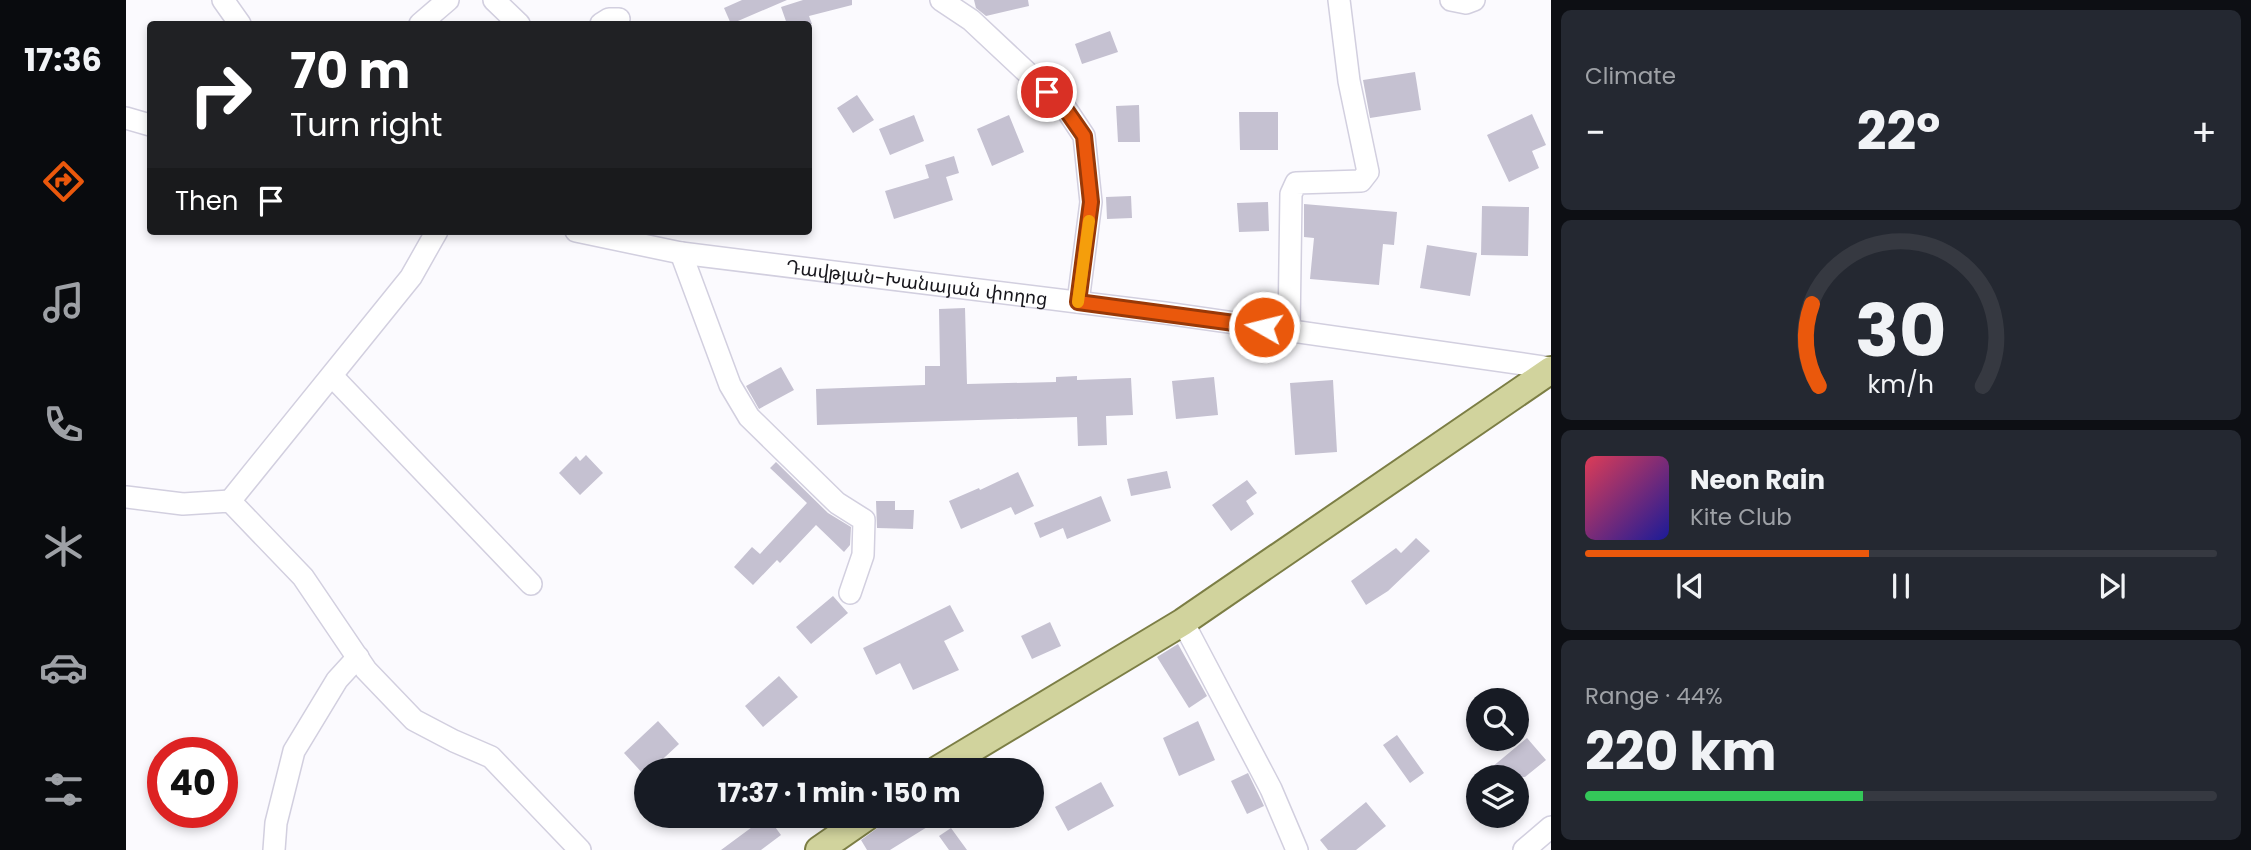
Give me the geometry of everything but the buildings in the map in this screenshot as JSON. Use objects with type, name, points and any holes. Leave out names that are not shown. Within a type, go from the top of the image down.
[{"type":"main road","points":[[957,758],[1183,622],[1551,369]]},
{"type":"main road","points":[[819,850],[850,828]]},
{"type":"street","points":[[223,0],[238,21]]},
{"type":"street","points":[[424,21],[448,0]]},
{"type":"street","points":[[494,0],[516,21]]},
{"type":"street","points":[[941,0],[971,20],[1057,100],[1084,136],[1091,202],[1078,302]]},
{"type":"street","points":[[1289,331],[1291,194],[1296,183],[1361,181],[1368,172],[1349,81],[1339,0]]},
{"type":"street","points":[[1451,0],[1466,3],[1474,0]]},
{"type":"street","points":[[126,118],[147,124]]},
{"type":"street","points":[[126,497],[183,504],[230,501],[411,277],[435,235]]},
{"type":"street","name":"Դավթյան-Խանայան փողոց","points":[[595,235],[681,253],[1078,302],[1551,369]]},
{"type":"street","points":[[681,253],[730,385],[749,417],[837,503],[864,520],[863,555],[850,593]]},
{"type":"street","points":[[331,376],[531,584]]},
{"type":"street","points":[[230,501],[303,577],[366,670],[414,720],[491,757],[580,850]]},
{"type":"street","points":[[1183,622],[1271,789],[1297,850]]},
{"type":"street","points":[[274,850],[276,823],[294,751],[337,680],[358,657]]},
{"type":"street","points":[[1524,850],[1551,827]]},
{"type":"slow traffic","points":[[1078,302],[1089,221]]},
{"type":"route","points":[[1047,92],[1066,110],[1084,136],[1091,202],[1078,302],[1264,327]]}]
